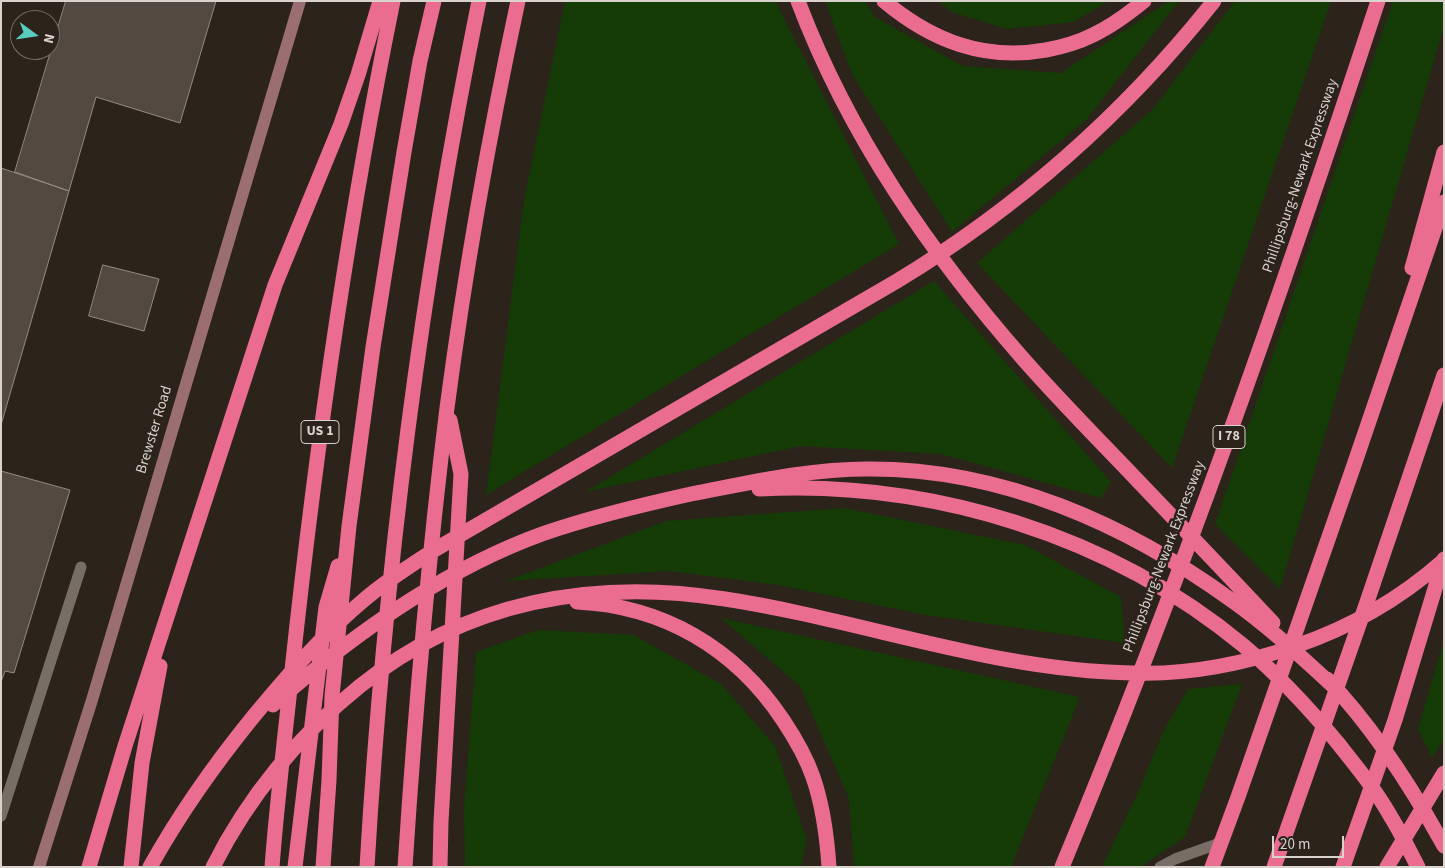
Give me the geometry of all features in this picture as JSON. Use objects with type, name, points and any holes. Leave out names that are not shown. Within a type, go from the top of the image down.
[{"type":"highway","points":[[89,867],[122,755],[275,285],[344,116],[380,1]]},
{"type":"highway","name":"US 1","points":[[272,867],[315,471],[356,197],[393,1]]},
{"type":"highway","points":[[323,867],[332,696],[349,526],[373,348],[404,152],[420,61],[434,1]]},
{"type":"highway","points":[[367,867],[384,638],[413,388],[451,149],[479,1]]},
{"type":"highway","points":[[405,867],[419,681],[448,406],[479,204],[518,1]]},
{"type":"highway","points":[[798,1],[832,82],[868,147],[891,186],[942,259],[996,328],[1055,394],[1334,686],[1383,748],[1410,787],[1444,846]]},
{"type":"highway","points":[[884,1],[920,28],[955,44],[1012,54],[1073,44],[1093,36],[1128,14],[1144,1]]},
{"type":"highway","points":[[150,867],[186,805],[227,749],[297,665],[330,630],[364,599],[398,573],[509,505],[897,282],[970,234],[1040,181],[1107,121],[1168,58],[1214,1]]},
{"type":"highway","name":"Phillipsburg-Newark Expressway","points":[[1062,867],[1162,616],[1201,512],[1321,175],[1378,1]]},
{"type":"highway","points":[[1353,468],[1395,328],[1444,152]]},
{"type":"highway","points":[[1212,867],[1353,468],[1444,202]]},
{"type":"highway","points":[[1274,867],[1361,620],[1444,375]]},
{"type":"highway","points":[[440,867],[460,474],[448,406]]},
{"type":"highway","points":[[227,749],[293,687],[348,644],[422,594],[459,572],[540,535],[626,508],[673,498],[781,477],[816,472],[867,469],[916,471],[968,478],[1019,491],[1071,510],[1117,531],[1177,564],[1237,604],[1334,686]]},
{"type":"highway","points":[[673,498],[715,492],[774,488],[841,490],[897,495],[940,502],[984,513],[1035,530],[1107,559],[1171,595],[1226,632],[1293,692],[1324,726],[1370,785],[1392,817],[1418,867]]},
{"type":"highway","points":[[294,867],[326,607],[349,526]]},
{"type":"highway","points":[[215,863],[238,822],[270,778],[306,736],[339,704],[372,676],[410,651],[448,631],[505,609],[553,598],[598,592],[639,591],[683,594],[728,599],[770,607],[1013,660],[1093,671],[1134,674],[1180,672],[1230,664],[1278,652],[1321,637],[1360,619],[1400,595],[1444,559]]},
{"type":"highway","points":[[1343,867],[1404,693],[1444,559]]},
{"type":"highway","points":[[131,867],[137,799],[148,727],[180,577]]},
{"type":"highway","points":[[505,609],[551,603],[594,603],[616,606],[656,617],[673,624],[723,654],[751,679],[775,708],[797,741],[813,777],[822,806],[829,864]]},
{"type":"highway","points":[[1387,867],[1444,773]]},
{"type":"street","name":"Brewster Road","points":[[39,867],[92,700],[300,1]]},
{"type":"lane","points":[[1,816],[81,567]]},
{"type":"lane","points":[[1160,867],[1175,858],[1220,843]]},
{"type":"green space","points":[[565,1],[775,1],[899,244],[486,495],[524,200]]},
{"type":"green space","points":[[825,1],[865,1],[875,17],[963,66],[1061,73],[1169,1],[1179,1],[1087,119],[952,232],[852,74]]},
{"type":"green space","points":[[938,1],[1109,1],[1074,22],[1006,29],[952,12]]},
{"type":"green space","points":[[1235,1],[1331,1],[1172,468],[977,263],[1153,109]]},
{"type":"green space","points":[[1393,1],[1444,1],[1444,26],[1280,589],[1215,524]]},
{"type":"green space","points":[[934,281],[1111,482],[1101,498],[941,454],[801,446],[585,492]]},
{"type":"green space","points":[[844,508],[1025,545],[1121,597],[1125,643],[926,615],[778,585],[669,571],[506,581],[666,521]]},
{"type":"green space","points":[[721,618],[1080,697],[1011,867],[854,867],[849,799],[800,686]]},
{"type":"green space","points":[[538,630],[634,635],[721,684],[775,746],[807,840],[801,867],[465,867],[464,809],[476,652]]},
{"type":"green space","points":[[1444,640],[1444,739],[1432,758],[1418,729]]},
{"type":"green space","points":[[1242,684],[1185,837],[1140,867],[1102,867],[1140,788],[1163,732],[1188,689]]},
{"type":"building","points":[[66,1],[216,1],[180,123],[96,97],[69,191],[15,172],[48,60],[60,60],[60,21]]},
{"type":"building","points":[[1,168],[69,191],[1,425]]},
{"type":"building","points":[[103,265],[159,279],[144,331],[89,316]]},
{"type":"building","points":[[1,471],[70,490],[14,673],[5,671],[1,682]]}]
